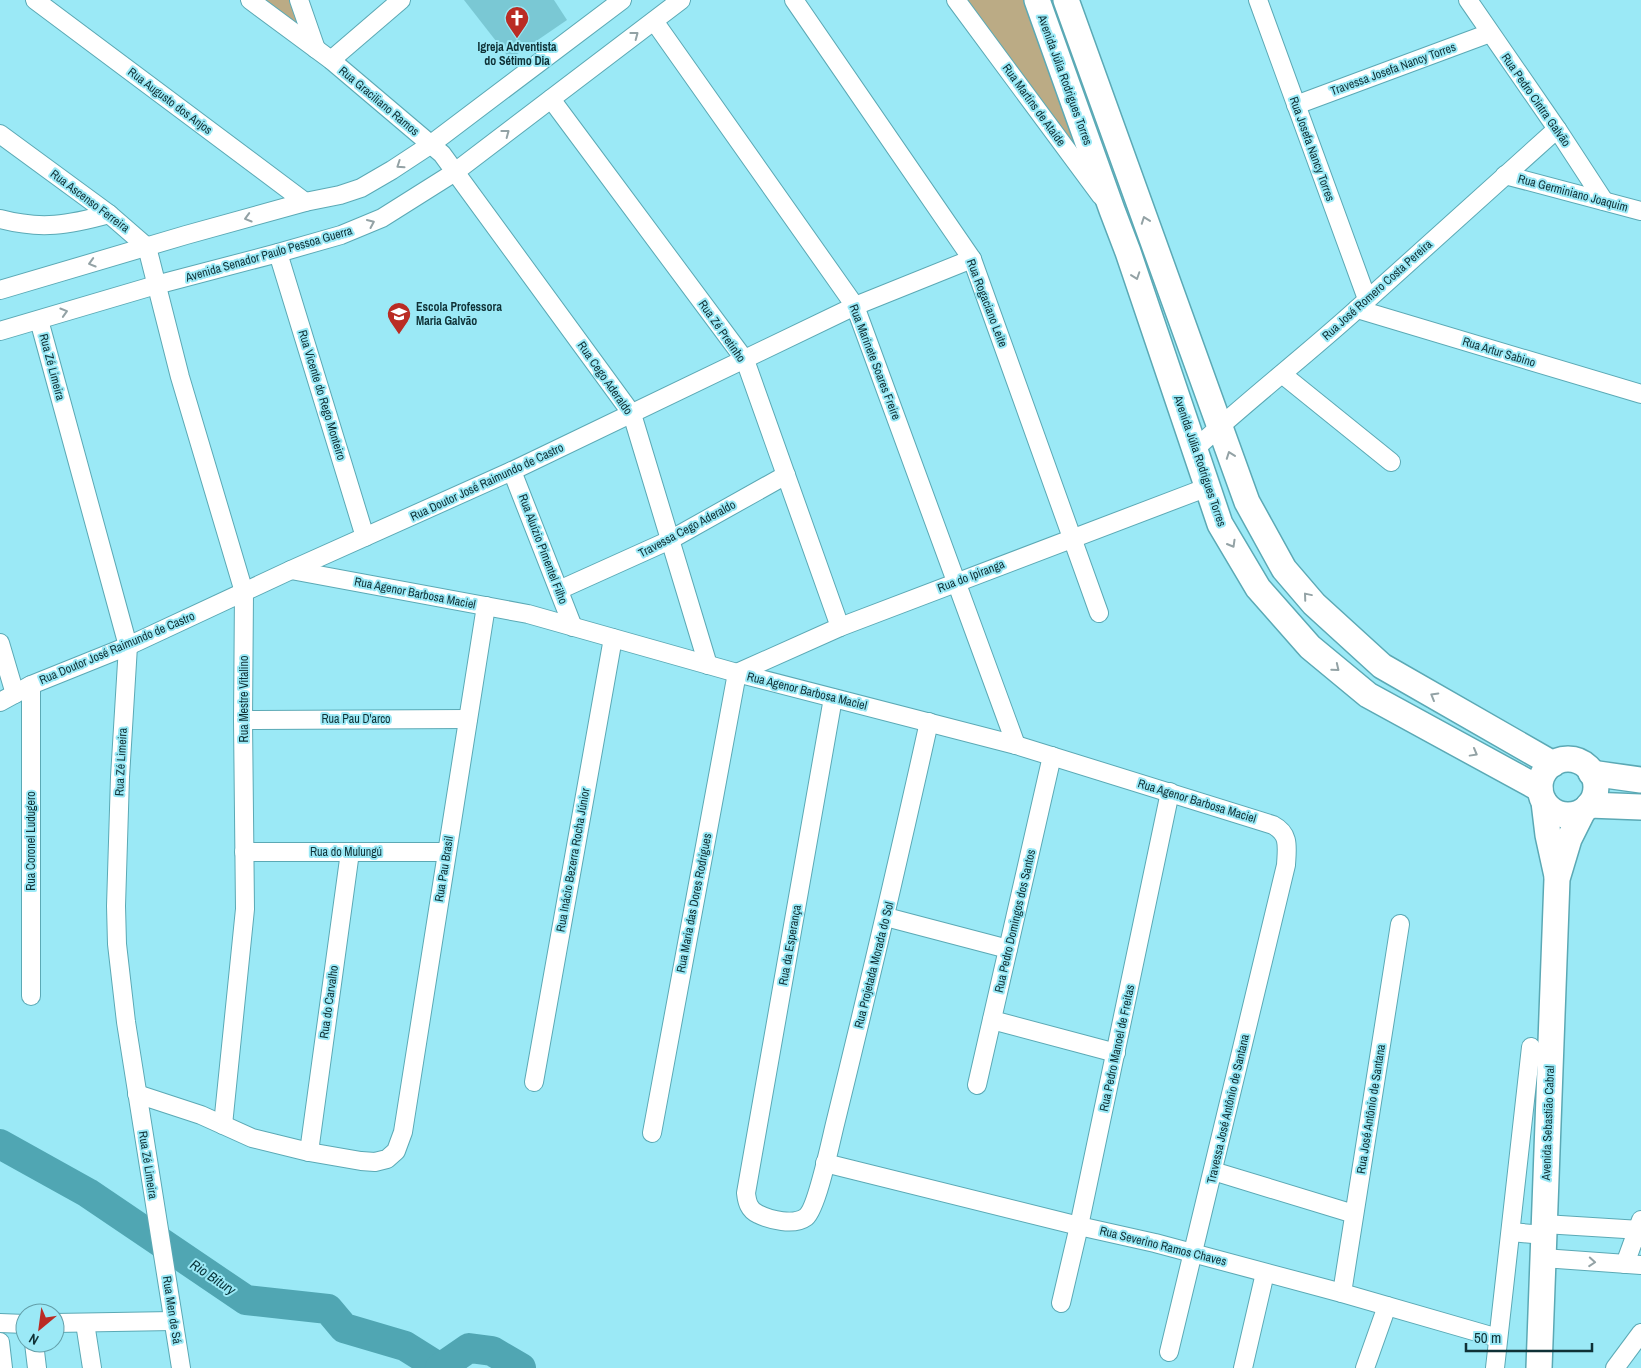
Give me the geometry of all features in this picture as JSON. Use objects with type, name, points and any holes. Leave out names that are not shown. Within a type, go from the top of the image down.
[{"type":"main road","name":"Avenida Júlia Rodrigues Torres","points":[[1037,0],[1128,252],[1220,524],[1258,588],[1310,646],[1365,692],[1542,796]]},
{"type":"main road","points":[[1066,0],[1247,502],[1284,568],[1314,604],[1382,666],[1553,764]]},
{"type":"main road","points":[[1128,252],[1154,244]]},
{"type":"main road","points":[[1218,516],[1247,502]]},
{"type":"main road","points":[[1365,692],[1382,666]]},
{"type":"main road","points":[[1561,760],[1578,761],[1591,773],[1596,789],[1594,798],[1586,808],[1575,814],[1566,815],[1550,809],[1542,796],[1543,774],[1553,764],[1561,760]]},
{"type":"main road","points":[[1591,773],[1641,780]]},
{"type":"main road","name":"Avenida Sebastião Cabral","points":[[1539,1368],[1557,879],[1542,796]]},
{"type":"main road","points":[[1586,808],[1641,807]]},
{"type":"main road","name":"Avenida Sebastião Cabral","points":[[1557,879],[1569,839],[1586,808]]},
{"type":"street","name":"Rua Augusto dos Anjos","points":[[35,0],[305,202]]},
{"type":"street","name":"Rua Graciliano Ramos","points":[[250,0],[331,60],[436,149]]},
{"type":"street","points":[[299,0],[316,49]]},
{"type":"street","points":[[0,290],[305,202],[340,196],[361,188],[392,170],[436,149],[622,0]]},
{"type":"street","name":"Avenida Senador Paulo Pessoa Guerra","points":[[0,331],[156,285],[341,235],[382,218],[455,172],[681,0]]},
{"type":"street","name":"Rua Rogaciano Leite","points":[[794,0],[972,259],[1099,613]]},
{"type":"street","name":"Rua Martins de Ataíde","points":[[956,0],[1112,210]]},
{"type":"street","name":"Rua Josefa Nancy Torres","points":[[1258,0],[1296,105],[1362,304]]},
{"type":"street","name":"Rua Pedro Cintra Galvão","points":[[1468,0],[1604,201]]},
{"type":"street","points":[[331,60],[393,3]]},
{"type":"street","name":"Rua Marinete Soares Freire","points":[[654,21],[855,306],[1016,745]]},
{"type":"street","name":"Travessa Josefa Nancy Torres","points":[[1296,105],[1490,33]]},
{"type":"street","name":"Rua Zé Pretinho","points":[[551,99],[745,360],[840,627]]},
{"type":"street","name":"Rua José Romero Costa Pereira","points":[[1195,449],[1362,304],[1557,129]]},
{"type":"street","name":"Rua Ascenso Ferreira","points":[[0,134],[109,214],[147,247]]},
{"type":"street","name":"Rua Cego Aderaldo","points":[[436,149],[455,172],[632,414],[708,664]]},
{"type":"street","name":"Rua Germiniano Joaquim","points":[[1505,175],[1641,210]]},
{"type":"street","points":[[0,219],[18,223],[60,226],[109,214]]},
{"type":"street","points":[[147,247],[156,285]]},
{"type":"street","name":"Rua Vicente do Rego Monteiro","points":[[278,253],[365,537]]},
{"type":"street","name":"Rua Doutor José Raimundo de Castro","points":[[7,698],[31,685],[128,646],[291,570],[512,471],[855,306],[972,259]]},
{"type":"street","name":"Rua Mestre Vitalino","points":[[156,285],[180,377],[244,592],[245,909],[223,1125]]},
{"type":"street","name":"Rua Artur Sabino","points":[[1362,304],[1641,394]]},
{"type":"street","name":"Rua Zé Limeira","points":[[39,320],[128,646],[120,777],[116,906],[120,978],[162,1252]]},
{"type":"street","points":[[1282,374],[1391,462]]},
{"type":"street","name":"Rua Aluízio Pimentel Filho","points":[[512,471],[573,627]]},
{"type":"street","name":"Travessa Cego Aderaldo","points":[[559,590],[670,540],[786,475]]},
{"type":"street","name":"Rua do Ipiranga","points":[[737,673],[840,627],[1208,487]]},
{"type":"street","name":"Rua Agenor Barbosa Maciel","points":[[291,570],[528,614],[737,673],[1016,745],[1273,825],[1282,830],[1286,837],[1286,865]]},
{"type":"street","name":"Rua Pau Brasil","points":[[137,1094],[201,1115],[252,1138],[309,1152],[375,1162],[386,1159],[396,1151],[403,1132],[486,606]]},
{"type":"street","name":"Rua Inácio Bezerra Rocha Júnior","points":[[534,1082],[613,638]]},
{"type":"street","points":[[0,643],[7,698]]},
{"type":"street","name":"Rua Maria das Dores Rodrigues","points":[[652,1133],[737,673]]},
{"type":"street","name":"Rua Coronel Ludugero","points":[[31,685],[31,996]]},
{"type":"street","name":"Rua da Esperança","points":[[813,1206],[806,1217],[796,1221],[765,1217],[751,1209],[746,1193],[832,698]]},
{"type":"street","name":"Rua Pau D'arco","points":[[243,720],[468,719]]},
{"type":"street","name":"Rua Projetada Morada do Sol","points":[[813,1206],[886,917],[929,722]]},
{"type":"street","name":"Rua Pedro Domingos dos Santos","points":[[977,1085],[1052,756]]},
{"type":"street","name":"Rua Pedro Manoel de Freitas","points":[[1062,1303],[1170,792]]},
{"type":"street","name":"Rua do Mulungú","points":[[244,852],[447,852]]},
{"type":"street","name":"Rua do Carvalho","points":[[309,1152],[350,852]]},
{"type":"street","name":"Travessa José Antônio de Santana","points":[[1169,1352],[1286,865]]},
{"type":"street","points":[[886,917],[1008,948]]},
{"type":"street","name":"Rua José Antônio de Santana","points":[[1342,1293],[1400,924]]},
{"type":"street","points":[[992,1020],[1116,1053]]},
{"type":"street","points":[[1495,1368],[1531,1047]]},
{"type":"street","name":"Rua Severino Ramos Chaves","points":[[825,1163],[1155,1243],[1342,1293],[1498,1338]]},
{"type":"street","points":[[1213,1171],[1354,1214]]},
{"type":"street","points":[[1511,1232],[1544,1239],[1633,1265],[1640,1226],[1544,1239]]},
{"type":"street","name":"Rua Men de Sá","points":[[162,1252],[181,1368]]},
{"type":"street","points":[[1243,1368],[1265,1273]]},
{"type":"street","points":[[1365,1368],[1387,1306]]},
{"type":"street","points":[[65,1323],[173,1321]]},
{"type":"street","points":[[0,1323],[15,1324]]},
{"type":"street","points":[[85,1323],[92,1368]]},
{"type":"street","points":[[1615,1368],[1641,1334]]},
{"type":"street","points":[[0,1342],[3,1368]]},
{"type":"street","points":[[35,1353],[37,1368]]},
{"type":"shaded area","points":[[265,0],[290,0],[298,24]]},
{"type":"shaded area","points":[[962,0],[1025,0],[1090,165],[1085,170]]},
{"type":"building","name":"Igreja Adventista do Sétimo Dia","points":[[464,0],[554,0],[567,20],[510,59]]},
{"type":"waterway","name":"Rio Bitury","points":[[0,1144],[88,1193],[246,1300],[328,1309],[344,1328],[405,1346],[440,1368]]},
{"type":"waterway","name":"Rio Bitury","points":[[440,1368],[469,1348],[492,1351],[521,1368]]},
{"type":"place","name":"Igreja Adventista do Sétimo Dia","points":[[517,39]]},
{"type":"place","name":"Escola Professora Maria Galvão","points":[[399,335]]}]
